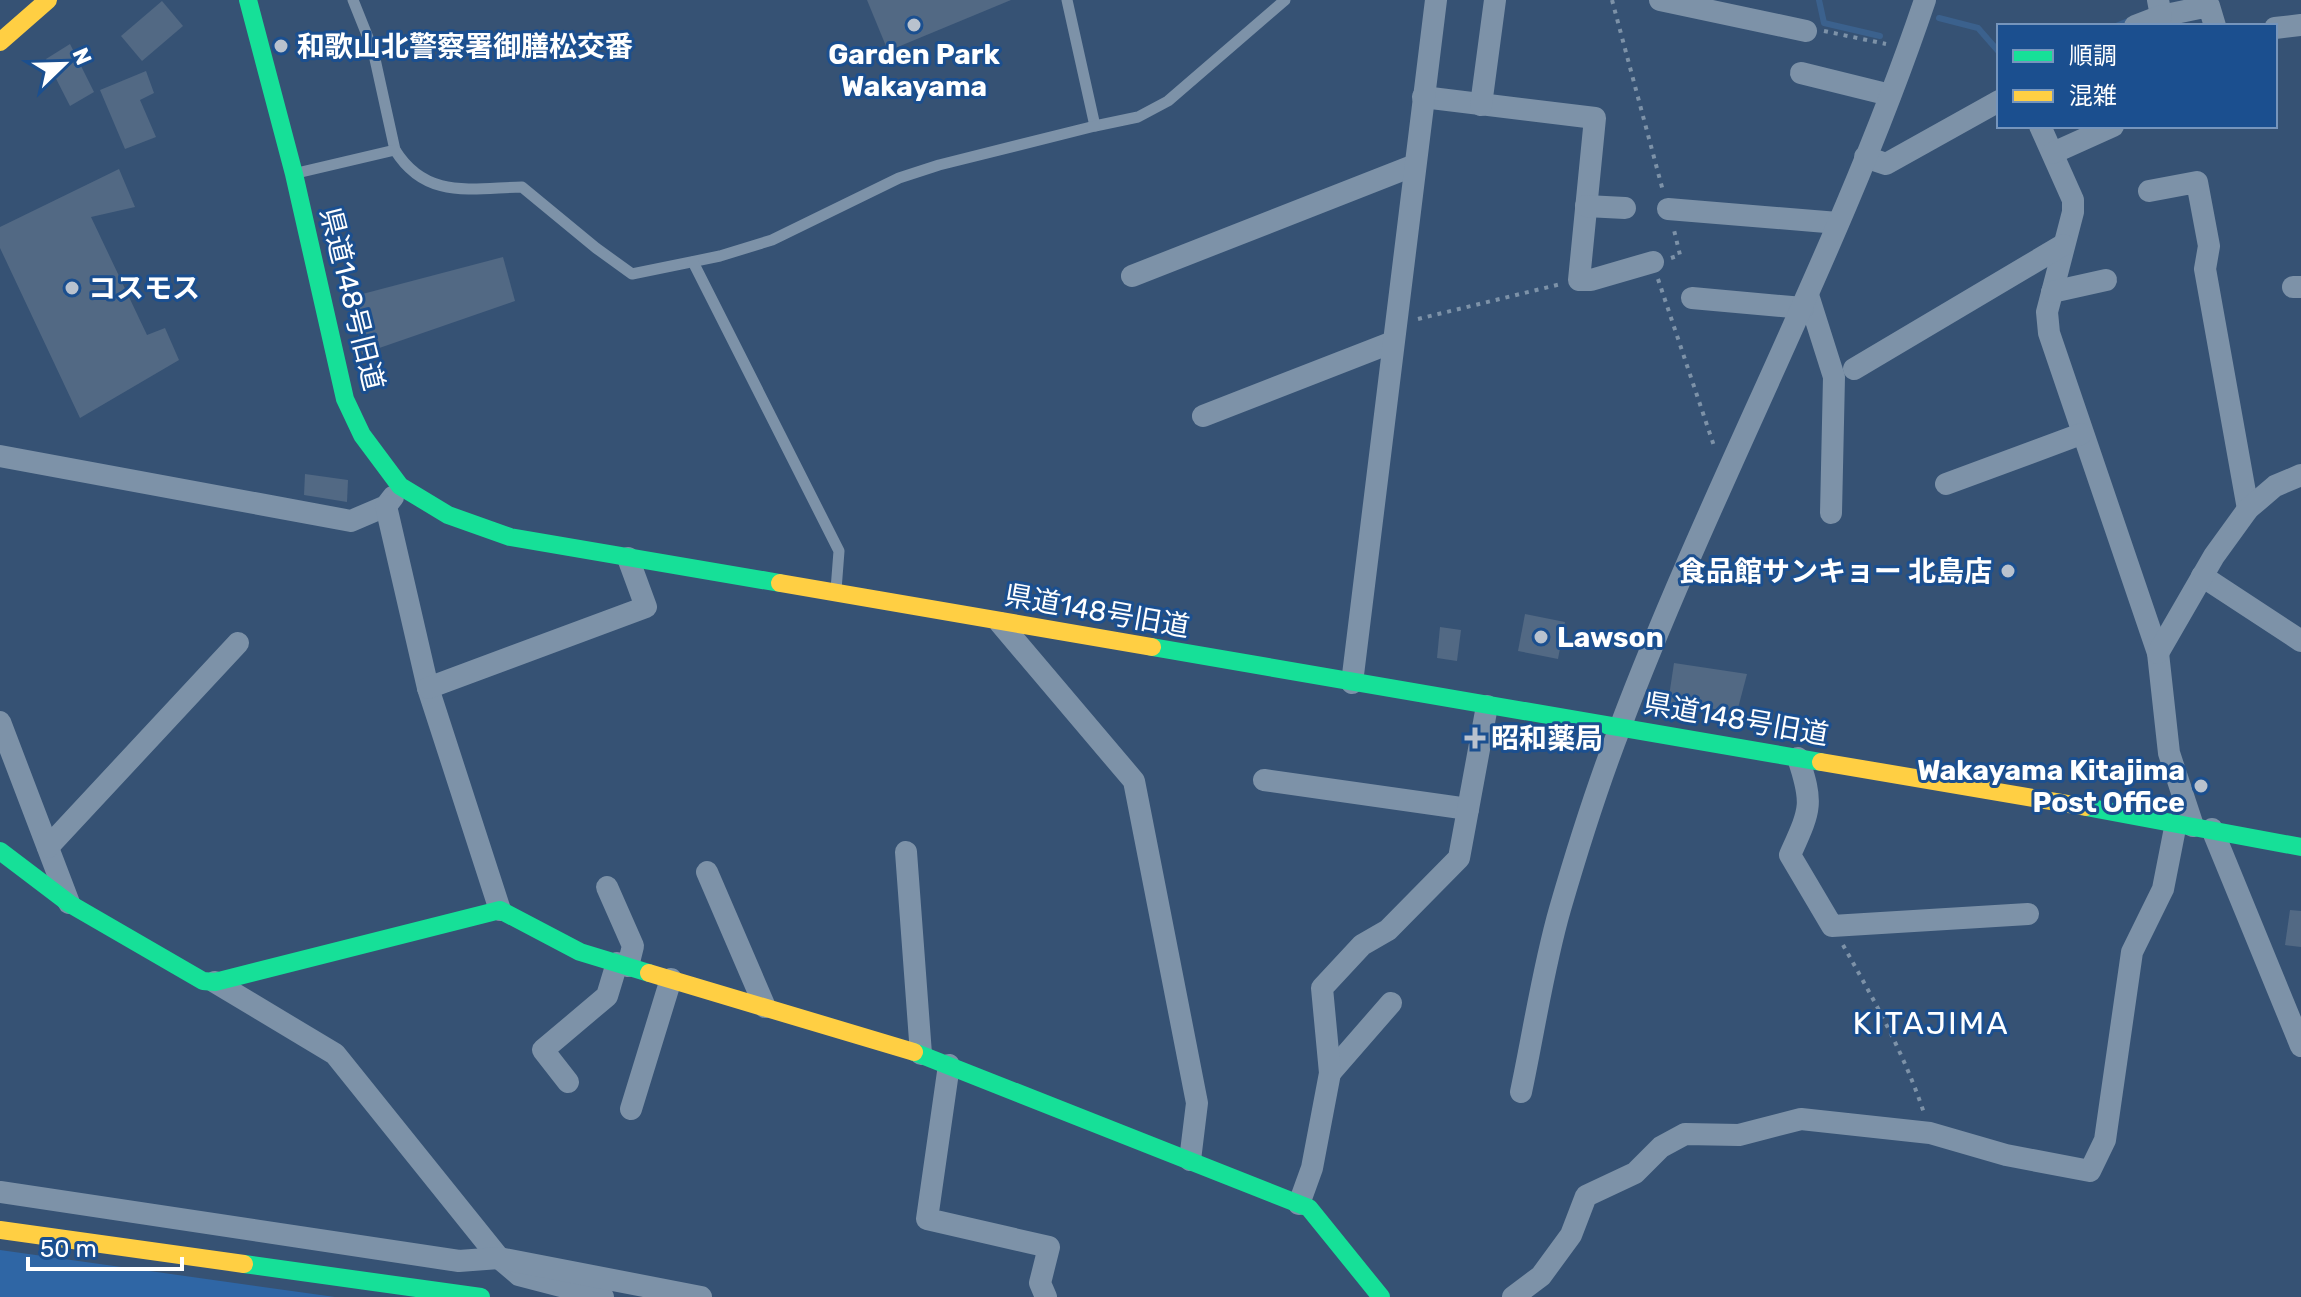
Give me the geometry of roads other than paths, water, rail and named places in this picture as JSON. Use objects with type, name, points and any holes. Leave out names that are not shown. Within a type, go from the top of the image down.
[{"type":"street","points":[[0,42],[48,0]]},
{"type":"street","name":"県道148号旧道","points":[[248,0],[294,174],[345,399],[362,435],[400,486],[448,515],[510,537],[2194,826],[2301,847]]},
{"type":"street","points":[[1352,683],[1436,0]]},
{"type":"street","points":[[1481,105],[1495,0]]},
{"type":"street","points":[[1660,0],[1760,11],[1806,31]]},
{"type":"street","points":[[1521,1092],[1560,910],[1620,727],[1664,616],[1806,302],[1925,0]]},
{"type":"street","points":[[2138,24],[2159,8],[2209,6],[2214,24]]},
{"type":"street","points":[[2277,28],[2301,25]]},
{"type":"street","points":[[1801,73],[1890,95]]},
{"type":"street","points":[[1423,97],[1595,118],[1579,280],[1591,280],[1653,262]]},
{"type":"street","points":[[1865,157],[1886,164],[1997,102]]},
{"type":"street","points":[[2041,128],[2073,200],[2073,212],[2047,312],[2049,333],[2158,653],[2169,753],[2194,826],[2301,1046]]},
{"type":"street","points":[[2053,153],[2109,128]]},
{"type":"street","points":[[1132,276],[1415,165]]},
{"type":"street","points":[[2149,191],[2197,182],[2209,246],[2205,269],[2248,509]]},
{"type":"street","points":[[1586,206],[1625,208]]},
{"type":"street","points":[[1668,209],[1838,223]]},
{"type":"street","points":[[1854,369],[2063,245]]},
{"type":"street","points":[[2052,292],[2106,280]]},
{"type":"street","points":[[1692,298],[1806,302]]},
{"type":"street","points":[[1806,302],[1834,377],[1831,513]]},
{"type":"street","points":[[1203,416],[1394,333]]},
{"type":"street","points":[[1946,484],[2081,434]]},
{"type":"street","points":[[0,456],[351,521],[386,506],[400,486]]},
{"type":"street","points":[[2158,653],[2202,576],[2248,509],[2275,486],[2301,475]]},
{"type":"street","points":[[386,506],[428,688],[500,910]]},
{"type":"street","points":[[428,688],[646,607],[628,558]]},
{"type":"street","points":[[2202,576],[2301,641]]},
{"type":"street","points":[[1000,623],[1134,781],[1197,1103],[1190,1160]]},
{"type":"street","points":[[48,847],[238,643]]},
{"type":"street","points":[[1299,1204],[1312,1168],[1330,1073],[1322,988],[1362,945],[1388,930],[1459,858],[1487,706]]},
{"type":"street","points":[[0,722],[70,904]]},
{"type":"street","points":[[1798,758],[1809,791],[1810,807],[1790,855],[1832,926],[2028,914]]},
{"type":"street","points":[[1264,780],[1468,809]]},
{"type":"street","points":[[1513,1297],[1541,1276],[1571,1235],[1586,1196],[1635,1173],[1661,1147],[1685,1134],[1739,1135],[1801,1119],[1930,1133],[2006,1155],[2090,1171],[2105,1140],[2132,952],[2194,826]]},
{"type":"street","points":[[0,851],[70,904],[203,981],[215,982],[500,910],[580,952],[921,1054],[1309,1208],[1373,1294]]},
{"type":"street","points":[[906,852],[921,1054]]},
{"type":"street","points":[[707,872],[765,1007]]},
{"type":"street","points":[[568,1082],[543,1050],[607,996],[633,946],[607,887]]},
{"type":"street","points":[[631,1109],[671,979]]},
{"type":"street","points":[[215,982],[335,1054],[499,1258],[519,1275],[603,1297]]},
{"type":"street","points":[[1330,1073],[1391,1003]]},
{"type":"street","points":[[949,1065],[927,1219],[1049,1247],[1040,1283],[1046,1297]]},
{"type":"street","points":[[0,1192],[459,1261],[499,1258],[701,1297]]},
{"type":"street","points":[[0,1230],[481,1297]]},
{"type":"lane","points":[[353,0],[376,61],[395,150],[403,164],[419,177],[445,189],[522,187],[632,274],[693,262],[772,240],[899,178],[1025,141],[1138,117],[1168,101],[1285,0]]},
{"type":"lane","points":[[1067,0],[1095,126]]},
{"type":"lane","points":[[294,174],[395,150]]},
{"type":"lane","points":[[693,262],[839,551],[836,594]]},
{"type":"waterway","points":[[1819,0],[1824,23],[1880,36]]},
{"type":"waterway","points":[[1939,18],[1978,28],[1997,50]]},
{"type":"waterway","points":[[2121,24],[2131,20]]},
{"type":"place","name":"Garden Park Wakayama","points":[[914,25]]},
{"type":"place","name":"和歌山北警察署御膳松交番","points":[[281,46]]},
{"type":"place","name":"コスモス","points":[[72,288]]},
{"type":"place","name":"食品館サンキョー 北島店","points":[[2008,571]]},
{"type":"place","name":"Lawson","points":[[1541,637]]},
{"type":"place","name":"昭和薬局","points":[[1475,738]]},
{"type":"place","name":"Wakayama Kitajima Post Office","points":[[2201,786]]},
{"type":"district","name":"KITAJIMA","points":[[1931,1023]]}]
